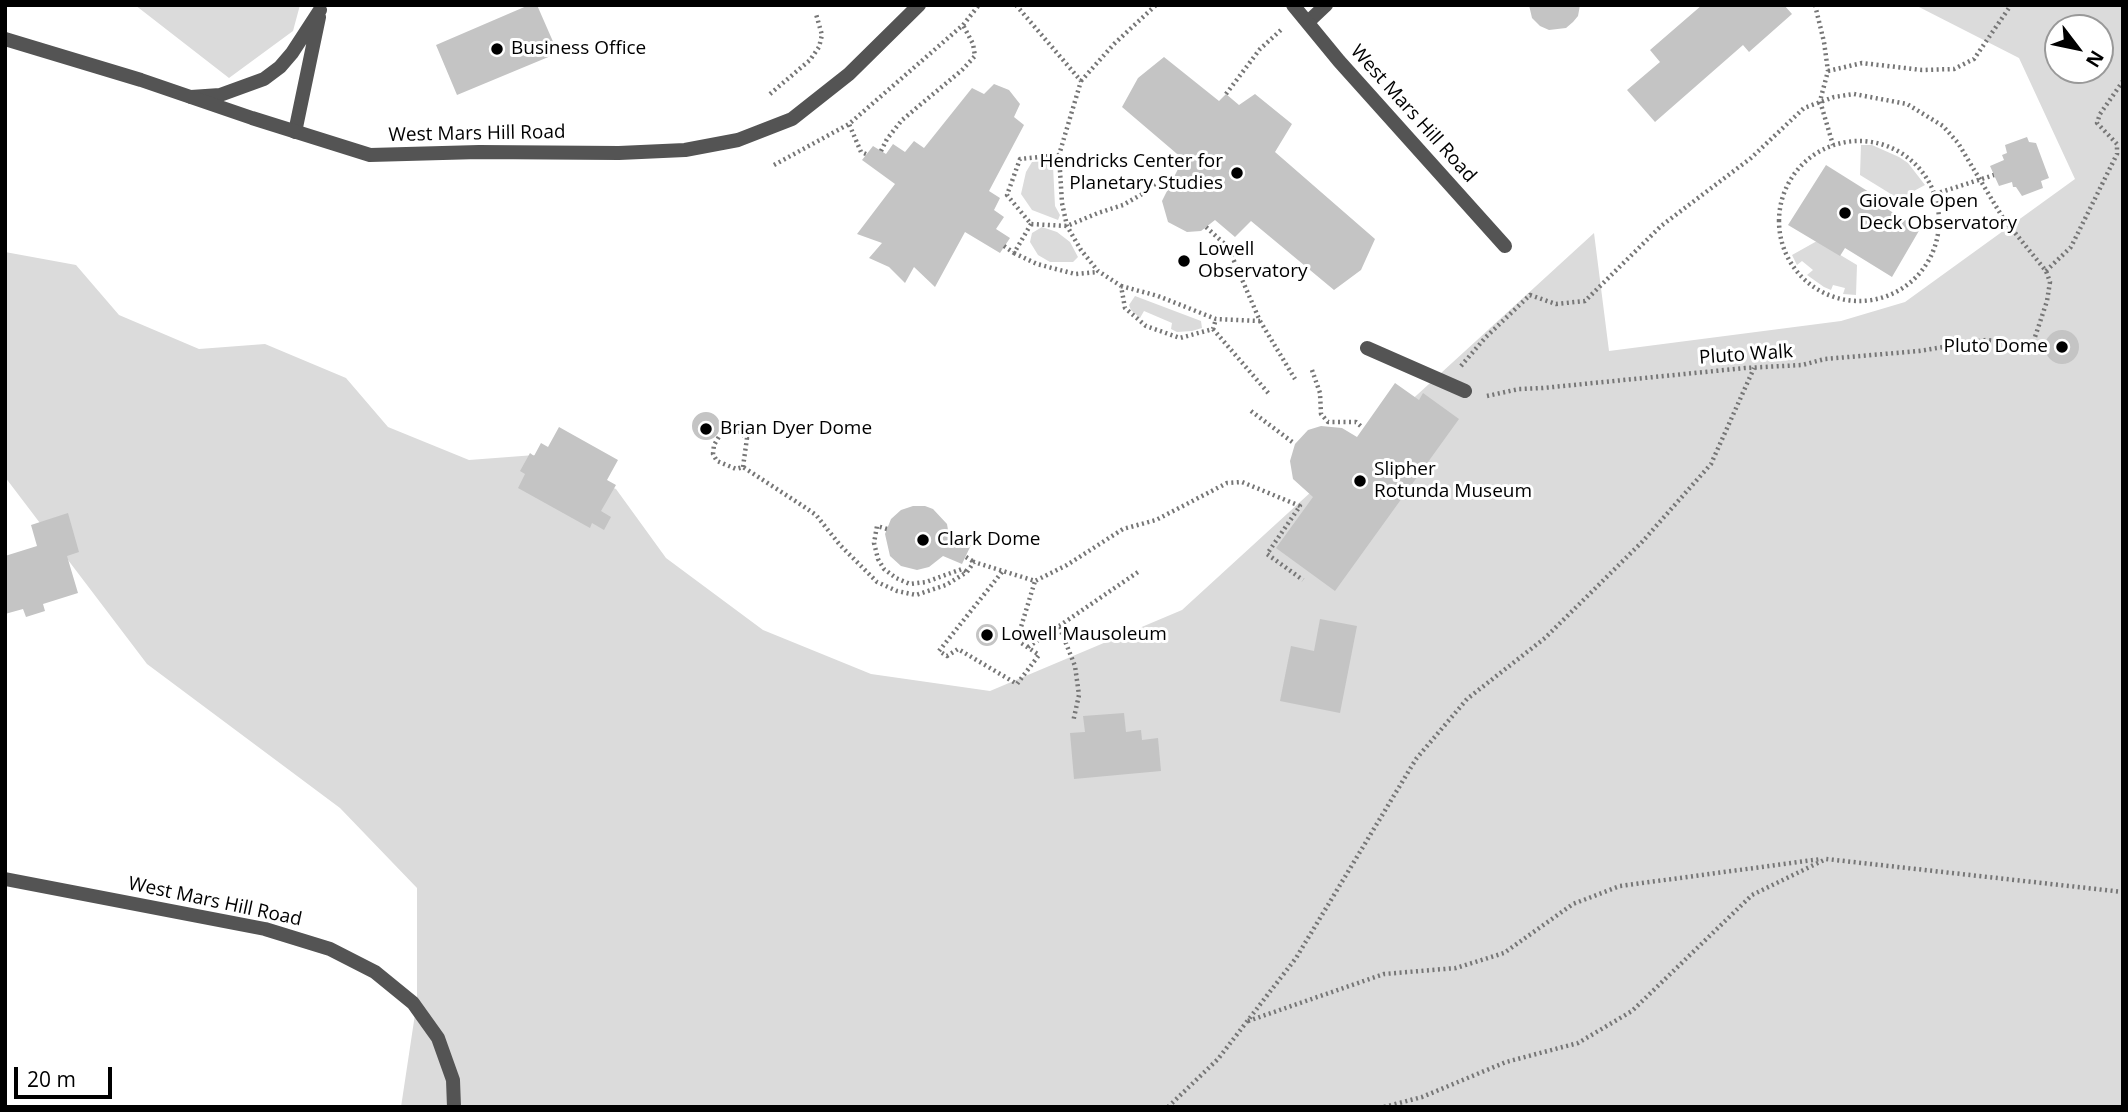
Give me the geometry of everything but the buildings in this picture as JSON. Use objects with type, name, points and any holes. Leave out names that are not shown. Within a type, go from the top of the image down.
[{"type":"street","name":"West Mars Hill Road","points":[[5,39],[370,155],[685,150],[738,140],[792,119],[849,74],[919,5]]},
{"type":"street","name":"West Mars Hill Road","points":[[1293,5],[1339,61],[1505,246]]},
{"type":"street","points":[[1308,22],[1326,5]]},
{"type":"street","points":[[295,132],[320,8]]},
{"type":"street","points":[[191,97],[220,95],[264,79],[292,53],[320,8]]},
{"type":"street","points":[[1367,348],[1465,391]]},
{"type":"street","name":"West Mars Hill Road","points":[[5,879],[265,929],[330,949],[374,972],[412,1003],[438,1038],[453,1080],[454,1107]]},
{"type":"path","points":[[774,165],[849,124],[963,25],[979,5]]},
{"type":"path","points":[[1016,5],[1081,81]]},
{"type":"path","points":[[1156,5],[1114,44],[1081,81],[1059,155],[1062,203],[1067,226],[1098,271],[1121,286],[1158,296],[1216,319],[1260,321]]},
{"type":"path","points":[[1815,5],[1828,71],[1820,101],[1833,145]]},
{"type":"path","points":[[1828,71],[1862,63],[1922,70],[1954,69],[1974,59],[2011,5]]},
{"type":"path","points":[[770,94],[810,60],[819,47],[822,35],[816,14]]},
{"type":"path","points":[[881,151],[902,120],[975,56],[974,44],[963,25]]},
{"type":"path","points":[[1226,94],[1260,49],[1283,28]]},
{"type":"path","points":[[2046,271],[2071,247],[2118,154],[2117,144],[2097,123],[2100,114],[2123,81]]},
{"type":"path","points":[[1447,383],[1485,338],[1530,295],[1556,304],[1585,301],[1661,226],[1751,158],[1804,108],[1820,101],[1854,94],[1907,104],[1942,126],[1958,143],[2003,218],[2046,271],[2050,282],[2047,301],[2032,346]]},
{"type":"path","points":[[849,124],[861,152],[866,154]]},
{"type":"path","points":[[1874,141],[1894,148],[1912,159],[1935,194],[1939,215],[1938,236],[1931,256],[1920,273],[1904,288],[1885,297],[1865,301],[1844,300],[1824,294],[1806,282],[1792,267],[1783,248],[1779,206],[1787,186],[1798,169],[1814,154],[1833,145],[1874,141]]},
{"type":"path","points":[[1059,155],[1020,159],[1007,195],[1031,224],[1067,226],[1123,205],[1160,180],[1169,187]]},
{"type":"path","points":[[1935,194],[1994,175]]},
{"type":"path","points":[[1014,253],[1031,224]]},
{"type":"path","points":[[1206,227],[1227,247],[1260,321],[1295,379]]},
{"type":"path","points":[[1004,246],[1037,264],[1075,274],[1098,271]]},
{"type":"path","points":[[1121,286],[1125,308],[1146,326],[1181,338],[1213,329]]},
{"type":"path","points":[[1213,329],[1216,319]]},
{"type":"path","points":[[1213,329],[1270,395]]},
{"type":"path","name":"Pluto Walk","points":[[1465,391],[1482,398],[1519,388],[1802,365],[1825,359],[1919,351],[1986,340],[2045,346]]},
{"type":"path","points":[[1168,1107],[1218,1059],[1296,958],[1416,760],[1467,699],[1545,638],[1642,542],[1711,464],[1754,368]]},
{"type":"path","points":[[1312,370],[1320,393],[1321,414],[1328,422],[1356,422],[1363,428]]},
{"type":"path","points":[[1251,411],[1295,444]]},
{"type":"path","points":[[743,467],[747,438],[732,426],[720,435],[713,454],[717,461],[736,469],[743,467],[816,515],[840,545],[877,582],[916,595],[946,585],[967,572],[974,562]]},
{"type":"path","points":[[965,557],[1002,572],[1035,581],[1067,565],[1122,529],[1156,520],[1227,483],[1242,482],[1300,506],[1267,554],[1303,580]]},
{"type":"path","points":[[887,528],[877,526],[874,543],[884,569],[895,578],[910,584],[926,582],[962,569],[967,572]]},
{"type":"path","points":[[1002,572],[939,651],[947,656],[958,649],[1017,684],[1039,655],[1017,640],[1035,581]]},
{"type":"path","points":[[1028,647],[1138,572]]},
{"type":"path","points":[[1059,626],[1075,666],[1079,695],[1073,722]]},
{"type":"path","points":[[1247,1021],[1384,974],[1456,968],[1504,953],[1573,904],[1620,886],[1826,859],[2123,892]]},
{"type":"path","points":[[1384,1107],[1422,1097],[1506,1062],[1578,1043],[1632,1011],[1752,895],[1826,859]]},
{"type":"shaded area","points":[[135,5],[300,5],[293,31],[229,78]]},
{"type":"shaded area","points":[[1915,5],[2123,5],[2123,1107],[401,1107],[417,1001],[417,888],[340,808],[147,664],[5,477],[5,252],[76,265],[119,315],[199,349],[265,344],[346,378],[388,427],[469,460],[535,455],[616,489],[666,558],[763,630],[871,674],[990,691],[1182,610],[1594,233],[1609,351],[1841,321],[1905,302],[2075,179],[2019,58]]},
{"type":"shaded area","points":[[1861,145],[1872,145],[1899,157],[1908,163],[1925,185],[1899,199],[1860,175]]},
{"type":"shaded area","points":[[1049,161],[1053,166],[1055,206],[1060,215],[1058,220],[1032,210],[1021,194],[1026,172],[1032,162]]},
{"type":"shaded area","points":[[1042,227],[1057,232],[1070,242],[1078,257],[1073,262],[1050,262],[1038,255],[1030,242],[1032,233]]},
{"type":"shaded area","points":[[1817,241],[1857,265],[1856,295],[1843,294],[1845,288],[1833,285],[1831,290],[1824,287],[1807,275],[1813,270],[1802,261],[1797,265],[1792,255]]},
{"type":"shaded area","points":[[1135,296],[1201,321],[1202,328],[1177,332],[1171,329],[1172,323],[1144,311],[1140,318],[1129,305]]},
{"type":"place","name":"Business Office","points":[[497,49]]},
{"type":"place","name":"Hendricks Center for Planetary Studies","points":[[1237,173]]},
{"type":"place","name":"Giovale Open Deck Observatory","points":[[1845,213]]},
{"type":"place","name":"Lowell Observatory","points":[[1184,261]]},
{"type":"place","name":"Pluto Dome","points":[[2062,347]]},
{"type":"place","name":"Brian Dyer Dome","points":[[706,429]]},
{"type":"place","name":"Slipher Rotunda Museum","points":[[1360,481]]},
{"type":"place","name":"Clark Dome","points":[[923,540]]},
{"type":"place","name":"Lowell Mausoleum","points":[[987,635]]}]
